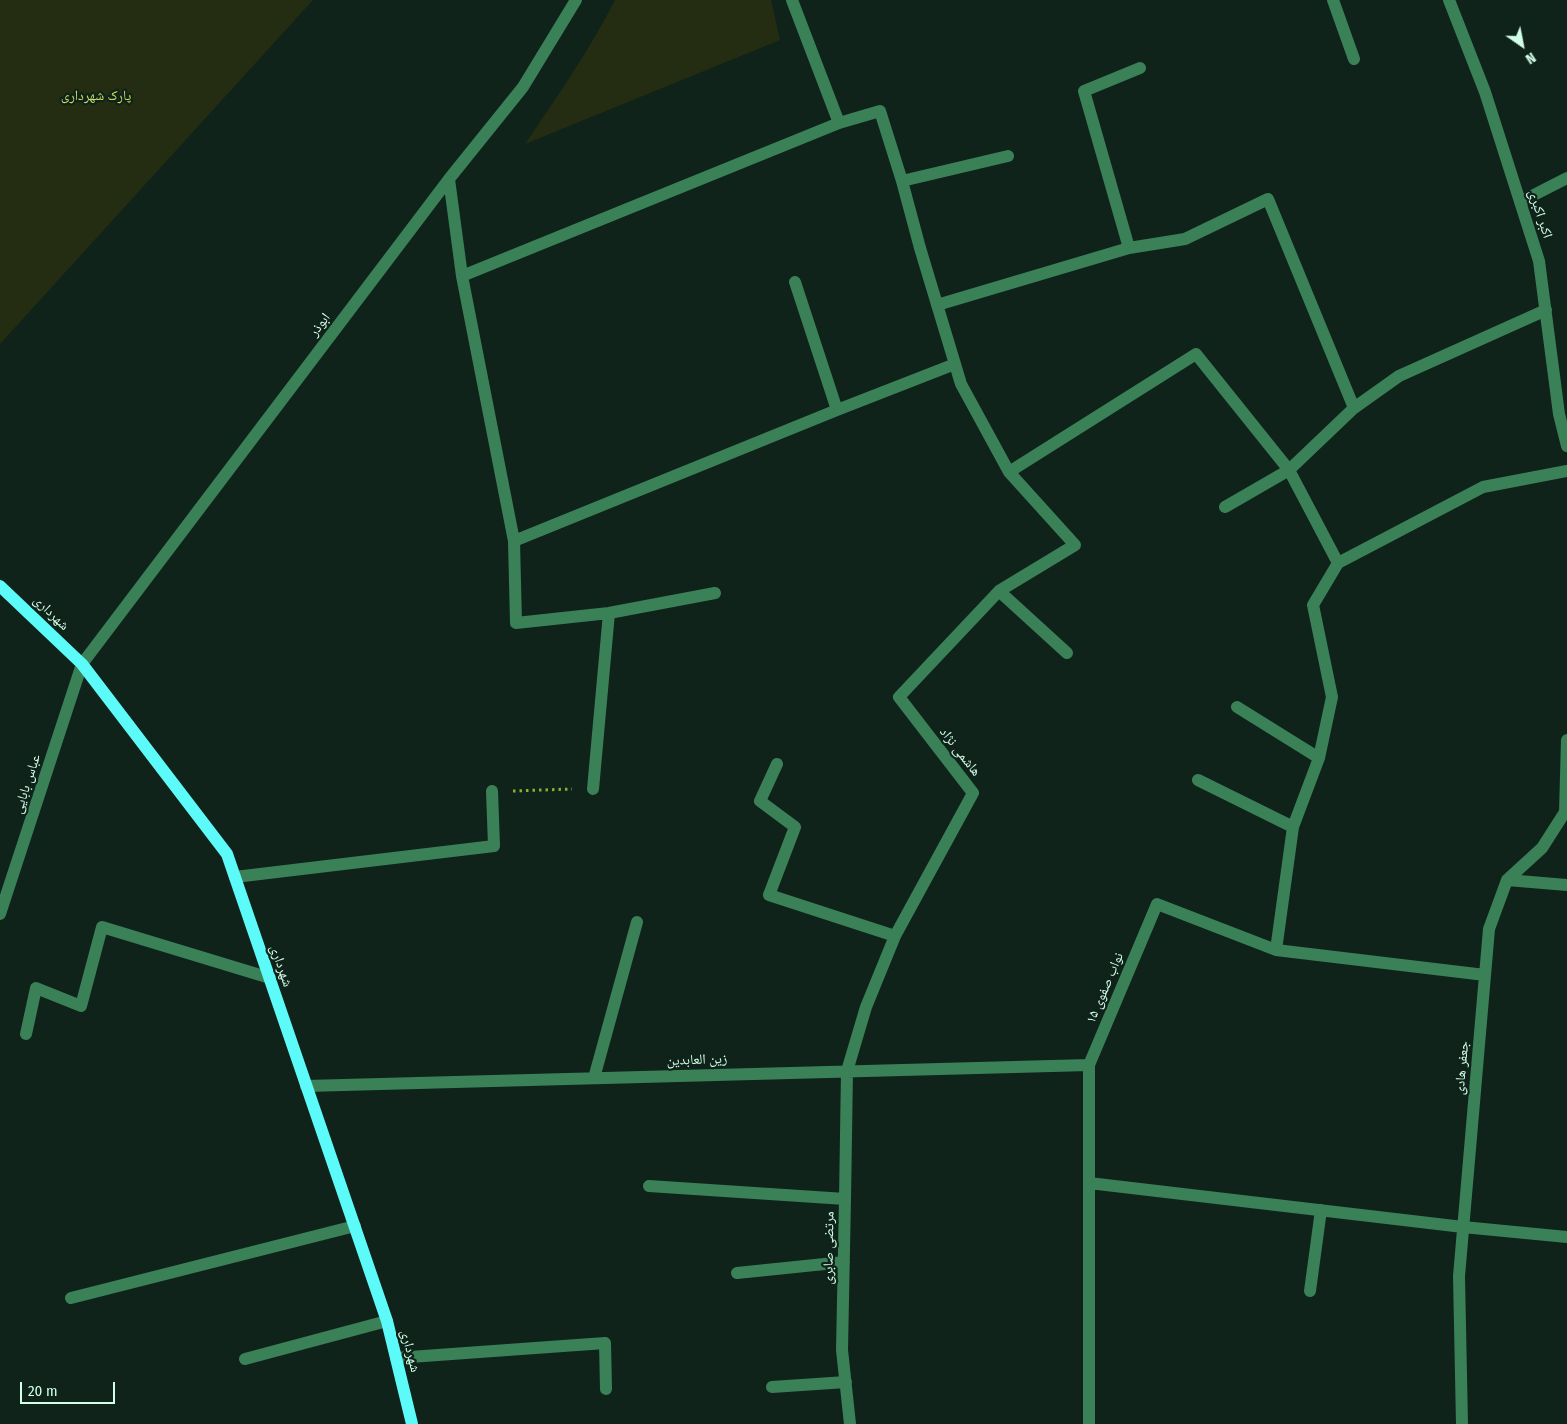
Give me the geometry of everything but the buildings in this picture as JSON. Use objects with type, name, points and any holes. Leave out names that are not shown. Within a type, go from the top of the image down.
[{"type":"main road","name":"شهرداری","points":[[0,586],[82,664],[227,854],[387,1321],[412,1424]]},
{"type":"street","name":"ابوذر","points":[[82,664],[450,179],[523,87],[576,0]]},
{"type":"street","points":[[792,0],[839,123]]},
{"type":"street","points":[[1334,0],[1354,60]]},
{"type":"street","name":"اکبر اکبری","points":[[1448,0],[1484,92],[1539,261],[1559,414],[1567,446]]},
{"type":"street","points":[[1129,248],[1084,91],[1140,68]]},
{"type":"street","points":[[462,276],[839,123],[880,111],[961,384],[1009,472],[1196,354],[1289,470],[1338,563]]},
{"type":"street","points":[[902,181],[1008,156]]},
{"type":"street","points":[[1520,202],[1567,178]]},
{"type":"street","points":[[450,179],[462,276],[514,541],[516,623],[609,613],[715,593]]},
{"type":"street","points":[[937,305],[1129,248],[1185,240],[1268,199],[1354,408]]},
{"type":"street","points":[[795,282],[837,410]]},
{"type":"street","points":[[1225,507],[1289,470],[1354,408],[1399,376],[1546,310]]},
{"type":"street","points":[[514,541],[955,364]]},
{"type":"street","points":[[1276,950],[1293,827],[1319,758],[1332,697],[1313,605],[1338,563],[1484,487],[1567,471]]},
{"type":"street","name":"هاشمی نژاد","points":[[846,1071],[866,1007],[895,936],[973,793],[899,697],[999,590],[1075,545],[1009,472]]},
{"type":"street","points":[[999,590],[1068,653]]},
{"type":"street","points":[[593,789],[609,613]]},
{"type":"street","name":"عباس بابایی","points":[[0,914],[82,664]]},
{"type":"street","points":[[1237,707],[1319,758]]},
{"type":"street","name":"جعفر هادی","points":[[1462,1424],[1459,1276],[1489,928],[1507,880],[1542,848],[1564,812],[1567,740]]},
{"type":"street","points":[[777,764],[760,801],[795,827],[769,896],[895,936]]},
{"type":"street","points":[[1198,780],[1293,827]]},
{"type":"street","points":[[235,877],[494,846],[492,791]]},
{"type":"street","points":[[1507,880],[1567,885]]},
{"type":"street","name":"نواب صفوی ۱۵","points":[[1089,1424],[1089,1065],[1156,904],[1276,950],[1485,975]]},
{"type":"street","points":[[594,1078],[636,922]]},
{"type":"street","points":[[26,1034],[36,988],[81,1006],[102,927],[270,978]]},
{"type":"street","name":"زین العابدین","points":[[306,1086],[1089,1065]]},
{"type":"street","name":"مرتضی صابری","points":[[846,1071],[846,1199],[842,1350],[850,1424]]},
{"type":"street","points":[[1089,1183],[1463,1227],[1567,1237]]},
{"type":"street","points":[[649,1186],[846,1199]]},
{"type":"street","points":[[1310,1291],[1321,1210]]},
{"type":"street","points":[[71,1298],[354,1226]]},
{"type":"street","points":[[738,1274],[844,1262]]},
{"type":"street","points":[[245,1360],[387,1321]]},
{"type":"street","points":[[396,1358],[605,1343],[606,1389]]},
{"type":"street","points":[[772,1386],[846,1382]]},
{"type":"path","points":[[492,791],[593,789]]},
{"type":"green space","name":"پارک شهرداری","points":[[0,0],[313,0],[0,344]]},
{"type":"green space","points":[[615,0],[771,0],[780,40],[525,144],[584,56]]}]
